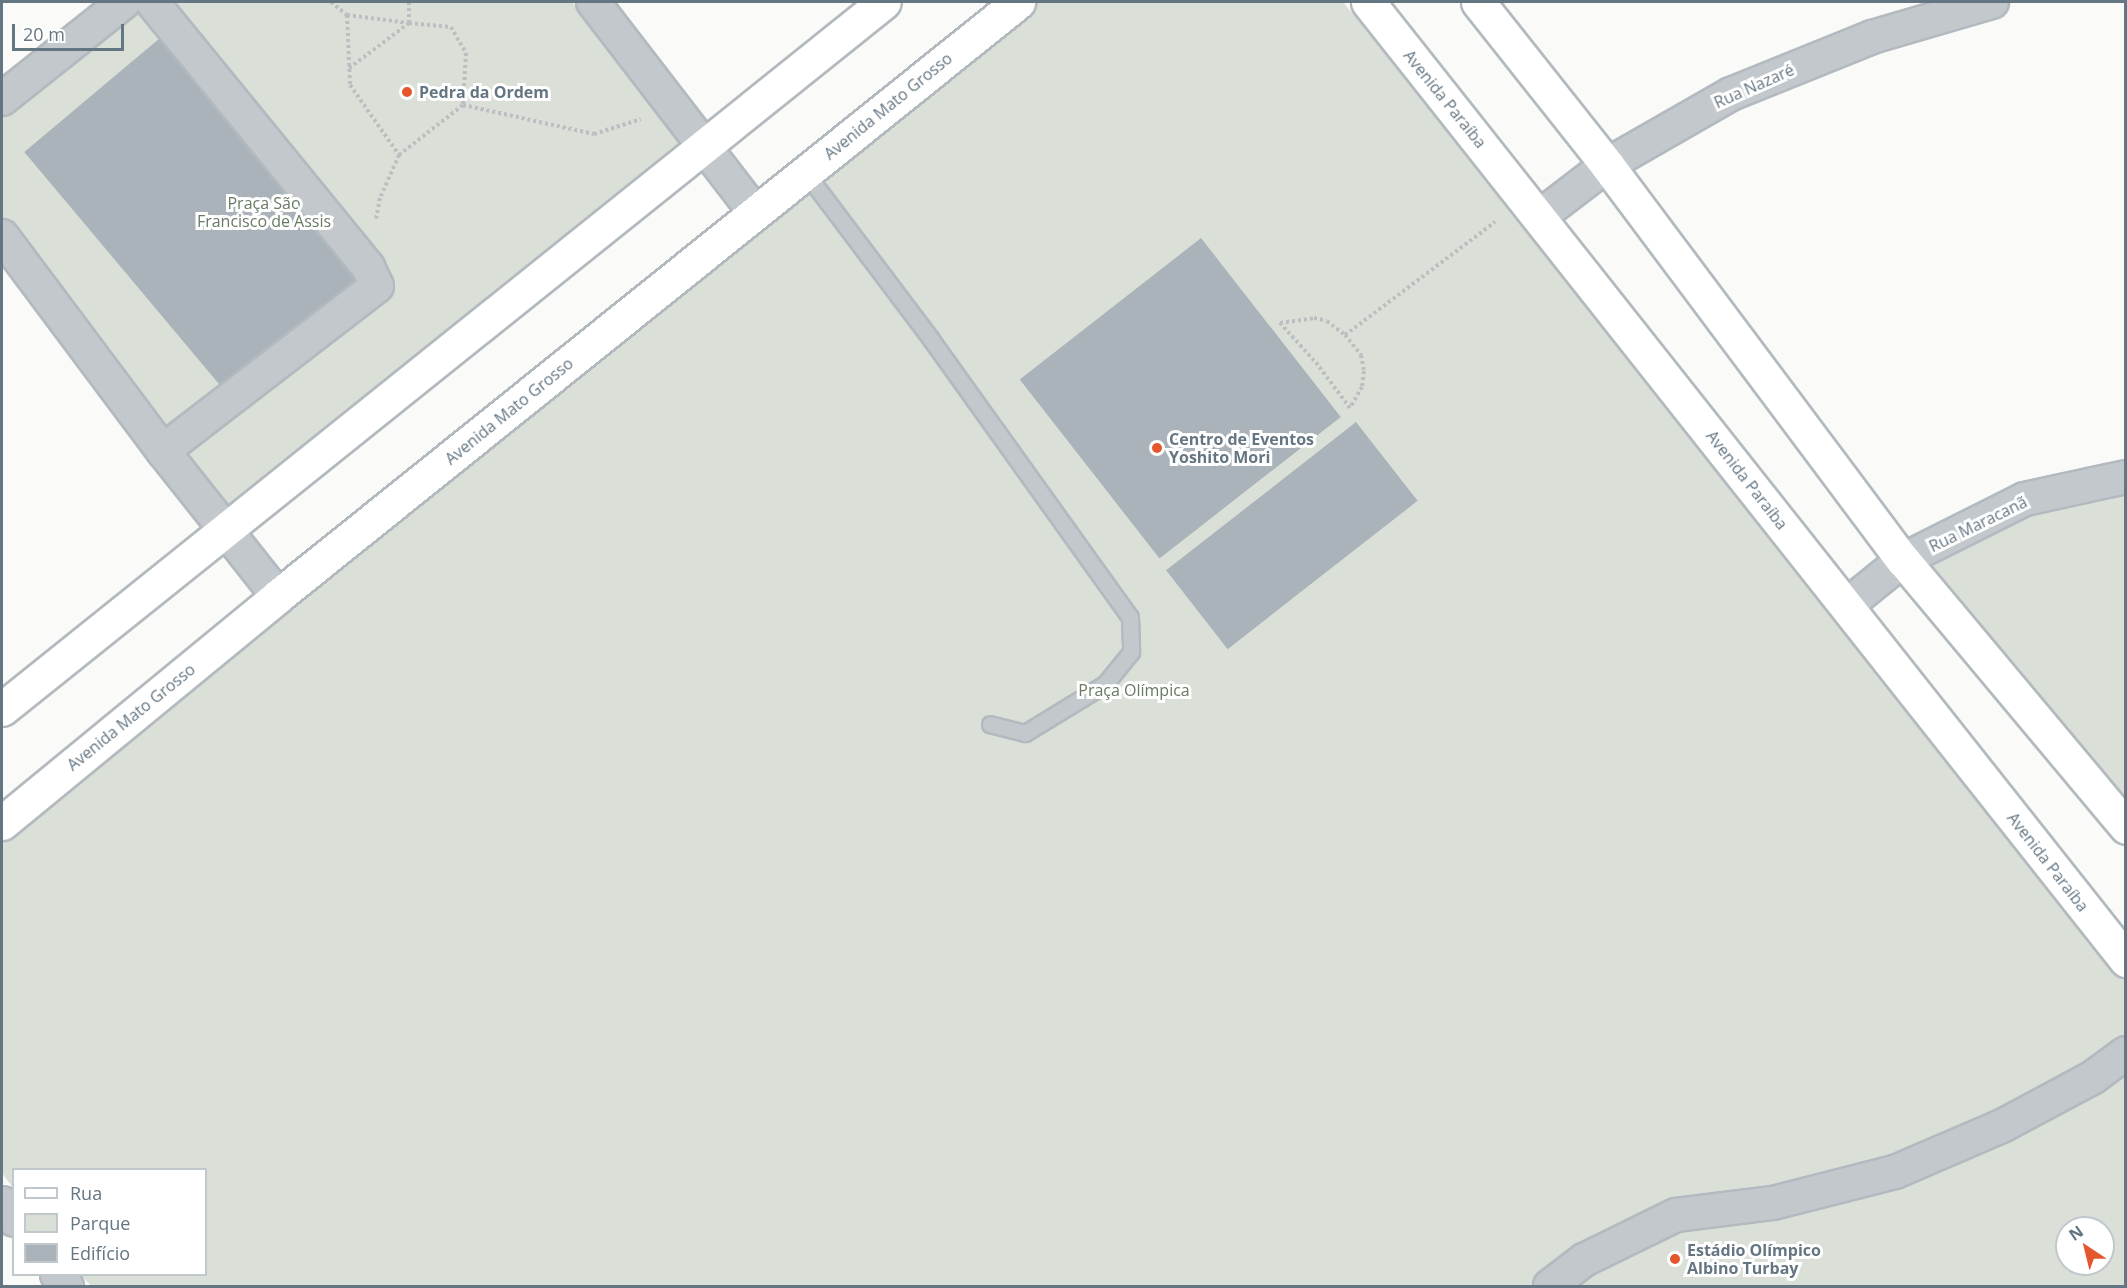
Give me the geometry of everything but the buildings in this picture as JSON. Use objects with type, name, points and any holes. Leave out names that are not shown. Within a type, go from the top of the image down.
[{"type":"main road","points":[[2,710],[884,2]]},
{"type":"main road","name":"Avenida Mato Grosso","points":[[2,823],[278,596],[1018,2]]},
{"type":"main road","name":"Avenida Paraíba","points":[[1368,2],[2126,960]]},
{"type":"main road","points":[[1478,2],[1607,165],[1904,561],[2126,827]]},
{"type":"street","points":[[2,99],[124,2]]},
{"type":"street","points":[[152,2],[368,267],[377,286],[163,451]]},
{"type":"street","points":[[593,2],[756,214]]},
{"type":"street","name":"Rua Nazaré","points":[[1532,208],[1731,94],[1872,37],[1992,2]]},
{"type":"street","points":[[2,236],[163,451],[278,596]]},
{"type":"street","name":"Rua Maracanã","points":[[1846,606],[1904,561],[2025,499],[2126,477]]},
{"type":"street","points":[[1550,1287],[1584,1260],[1676,1215],[1773,1203],[1895,1172],[2002,1126],[2092,1078],[2126,1053]]},
{"type":"street","points":[[2,1203],[12,1216]]},
{"type":"lane","points":[[805,172],[930,338],[1130,618],[1131,652],[1105,684],[1025,733],[990,724]]},
{"type":"path","points":[[331,2],[347,15],[451,27],[466,53],[463,105],[399,155],[380,198],[368,267]]},
{"type":"path","points":[[409,2],[409,23]]},
{"type":"path","points":[[347,15],[350,85],[399,155]]},
{"type":"path","points":[[348,69],[409,23]]},
{"type":"path","points":[[463,105],[594,134],[676,108]]},
{"type":"path","points":[[1345,335],[1532,208]]},
{"type":"path","points":[[1314,318],[1327,321],[1345,335],[1361,356],[1364,371],[1362,387],[1350,408],[1318,364],[1280,323],[1314,318]]},
{"type":"green space","name":"Praça São Francisco de Assis","points":[[133,2],[572,2],[690,144],[227,511],[2,219],[2,111]]},
{"type":"green space","name":"Praça Olímpica","points":[[1037,2],[1343,2],[1484,169],[2125,966],[2125,1286],[91,1286],[82,1276],[207,1276],[207,1168],[12,1168],[12,1187],[2,1173],[2,839]]},
{"type":"green space","points":[[2125,488],[2125,798],[1926,560],[2026,511]]},
{"type":"place","name":"Pedra da Ordem","points":[[407,92]]},
{"type":"place","name":"Centro de Eventos Yoshito Mori","points":[[1157,448]]},
{"type":"place","name":"Estádio Olímpico Albino Turbay","points":[[1675,1259]]}]
